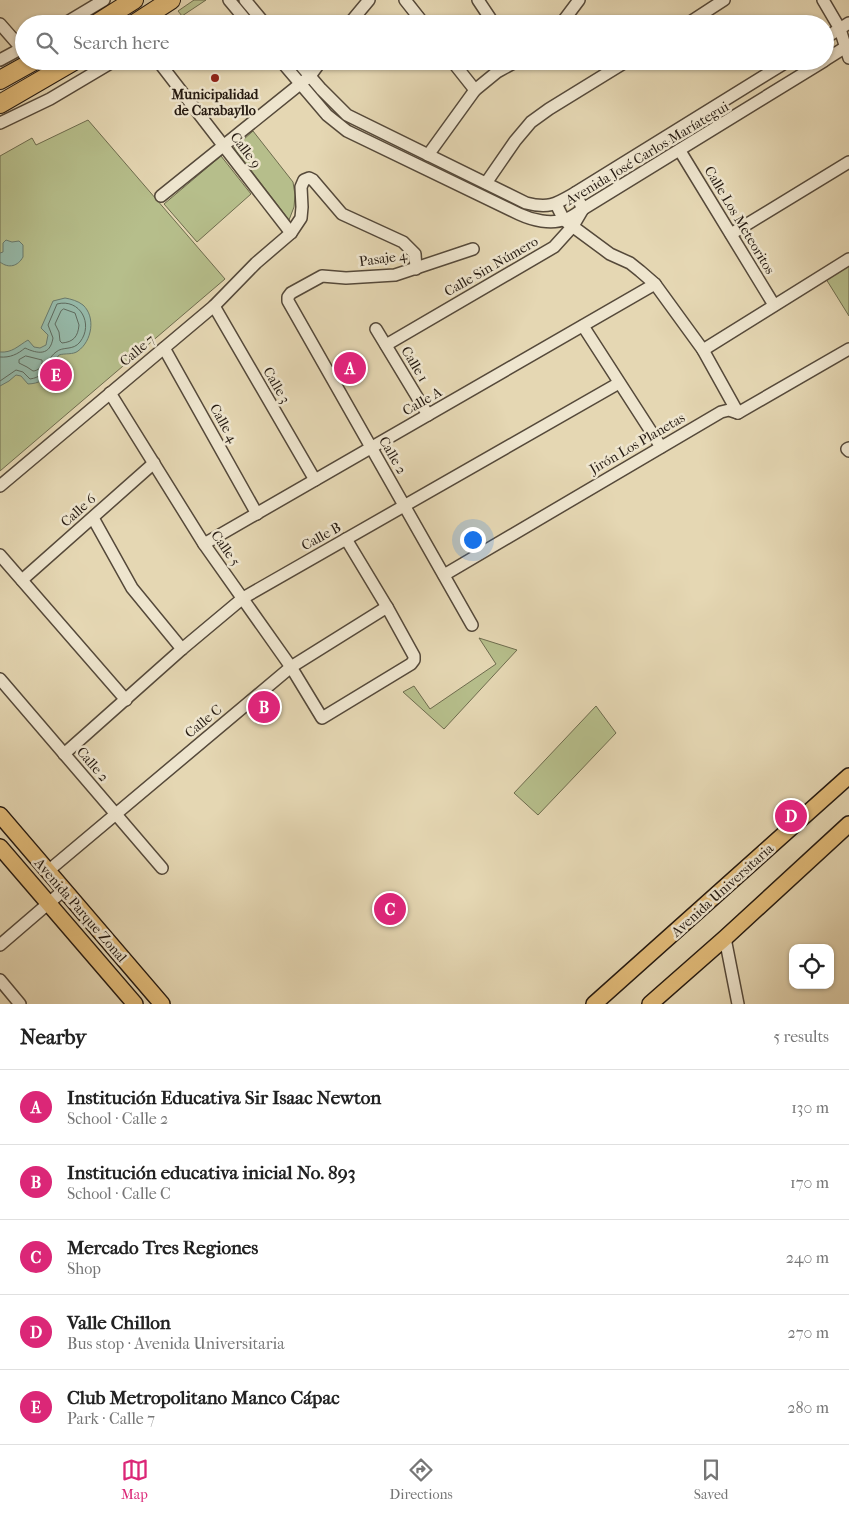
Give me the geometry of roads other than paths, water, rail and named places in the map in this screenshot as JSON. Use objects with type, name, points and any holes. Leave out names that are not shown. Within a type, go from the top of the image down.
[{"type":"highway","points":[[110,15],[134,0]]},
{"type":"highway","points":[[148,15],[171,0]]},
{"type":"highway","points":[[0,80],[15,64]]},
{"type":"highway","points":[[0,104],[59,70]]},
{"type":"main road","name":"Avenida Universitaria","points":[[594,1004],[849,776]]},
{"type":"main road","name":"Avenida Parque Zonal","points":[[0,815],[162,1004]]},
{"type":"main road","points":[[650,1004],[726,938],[849,824]]},
{"type":"main road","name":"Avenida Parque Zonal","points":[[0,846],[136,1004]]},
{"type":"street","points":[[79,15],[103,0]]},
{"type":"street","points":[[229,0],[242,15]]},
{"type":"street","points":[[245,0],[258,15]]},
{"type":"street","points":[[357,15],[370,0]]},
{"type":"street","points":[[405,0],[417,15]]},
{"type":"street","points":[[478,0],[488,15]]},
{"type":"street","points":[[567,15],[579,0]]},
{"type":"street","points":[[701,15],[724,0]]},
{"type":"street","points":[[823,0],[844,26],[848,50]]},
{"type":"street","points":[[0,24],[15,40]]},
{"type":"street","name":"Avenida José Carlos Maríategui","points":[[834,57],[848,50]]},
{"type":"street","points":[[0,60],[15,55]]},
{"type":"street","points":[[0,123],[50,99],[99,70]]},
{"type":"street","name":"Calle 9","points":[[165,70],[291,233]]},
{"type":"street","name":"Avenida José Carlos Maríategui","points":[[288,70],[327,115],[337,124],[354,134],[531,219],[568,223]]},
{"type":"street","name":"Avenida José Carlos Maríategui","points":[[305,70],[321,90],[347,115],[526,203],[547,206],[556,204],[575,193],[773,70]]},
{"type":"street","points":[[161,196],[310,76],[314,70]]},
{"type":"street","points":[[459,70],[475,90]]},
{"type":"street","points":[[428,155],[475,90],[501,70]]},
{"type":"street","points":[[486,184],[522,131],[531,122],[612,70]]},
{"type":"street","name":"Avenida José Carlos Maríategui","points":[[583,210],[810,70]]},
{"type":"street","name":"Calle Los Meteoritos","points":[[680,151],[774,305]]},
{"type":"street","points":[[731,234],[849,162]]},
{"type":"street","points":[[291,233],[301,218],[300,187],[304,180],[309,178],[313,180],[342,214],[403,242],[415,254],[416,269]]},
{"type":"street","points":[[575,193],[583,210]]},
{"type":"street","points":[[556,204],[568,223],[610,254],[630,263],[655,284],[703,350],[738,413]]},
{"type":"street","name":"Calle Sin Número","points":[[386,344],[554,247],[568,223],[583,210]]},
{"type":"street","name":"Calle 7","points":[[0,486],[214,306],[256,263],[291,233]]},
{"type":"street","name":"Pasaje 4","points":[[288,301],[288,296],[291,293],[322,276],[346,278],[395,275],[473,249]]},
{"type":"street","points":[[703,350],[849,259]]},
{"type":"street","name":"Calle A","points":[[204,544],[655,284]]},
{"type":"street","name":"Calle 2","points":[[288,301],[472,625]]},
{"type":"street","name":"Calle 3","points":[[214,306],[315,480]]},
{"type":"street","points":[[583,326],[660,447]]},
{"type":"street","name":"Calle 1","points":[[376,329],[428,415]]},
{"type":"street","name":"Calle 4","points":[[164,348],[258,514]]},
{"type":"street","name":"Jirón Los Planetas","points":[[444,575],[721,412],[729,410],[738,413],[849,349]]},
{"type":"street","name":"Calle B","points":[[64,754],[182,649],[243,598],[619,383]]},
{"type":"street","name":"Calle 5","points":[[110,393],[204,544],[291,667],[322,718],[411,664],[414,660],[414,656],[388,608]]},
{"type":"street","name":"Calle 6","points":[[22,580],[154,463]]},
{"type":"street","points":[[93,518],[132,588],[182,649]]},
{"type":"street","points":[[346,539],[388,608]]},
{"type":"street","points":[[0,555],[126,700]]},
{"type":"street","name":"Calle C","points":[[48,871],[291,667],[388,608]]},
{"type":"street","name":"Calle 2","points":[[0,679],[162,868]]},
{"type":"street","points":[[0,945],[64,890]]},
{"type":"street","points":[[726,938],[738,1004]]},
{"type":"street","points":[[0,980],[20,1004]]},
{"type":"water","points":[[6,240],[12,242],[19,241],[23,245],[23,257],[19,263],[13,266],[0,262],[0,253],[3,252],[3,243]]},
{"type":"water","points":[[65,298],[79,302],[90,316],[91,329],[83,347],[74,353],[59,355],[48,374],[41,381],[28,384],[21,376],[16,375],[0,386],[0,352],[18,347],[28,340],[34,347],[40,348],[46,345],[48,335],[41,328],[53,301]]},
{"type":"place","name":"Municipalidad de Carabayllo","points":[[215,78]]},
{"type":"place","name":"Institución Educativa Sir Isaac Newton","points":[[350,368]]},
{"type":"place","name":"Club Metropolitano Manco Cápac","points":[[56,375]]},
{"type":"place","name":"Institución educativa inicial No. 893","points":[[264,707]]},
{"type":"place","name":"Valle Chillon","points":[[791,816]]},
{"type":"place","name":"Mercado Tres Regiones","points":[[390,909]]}]
